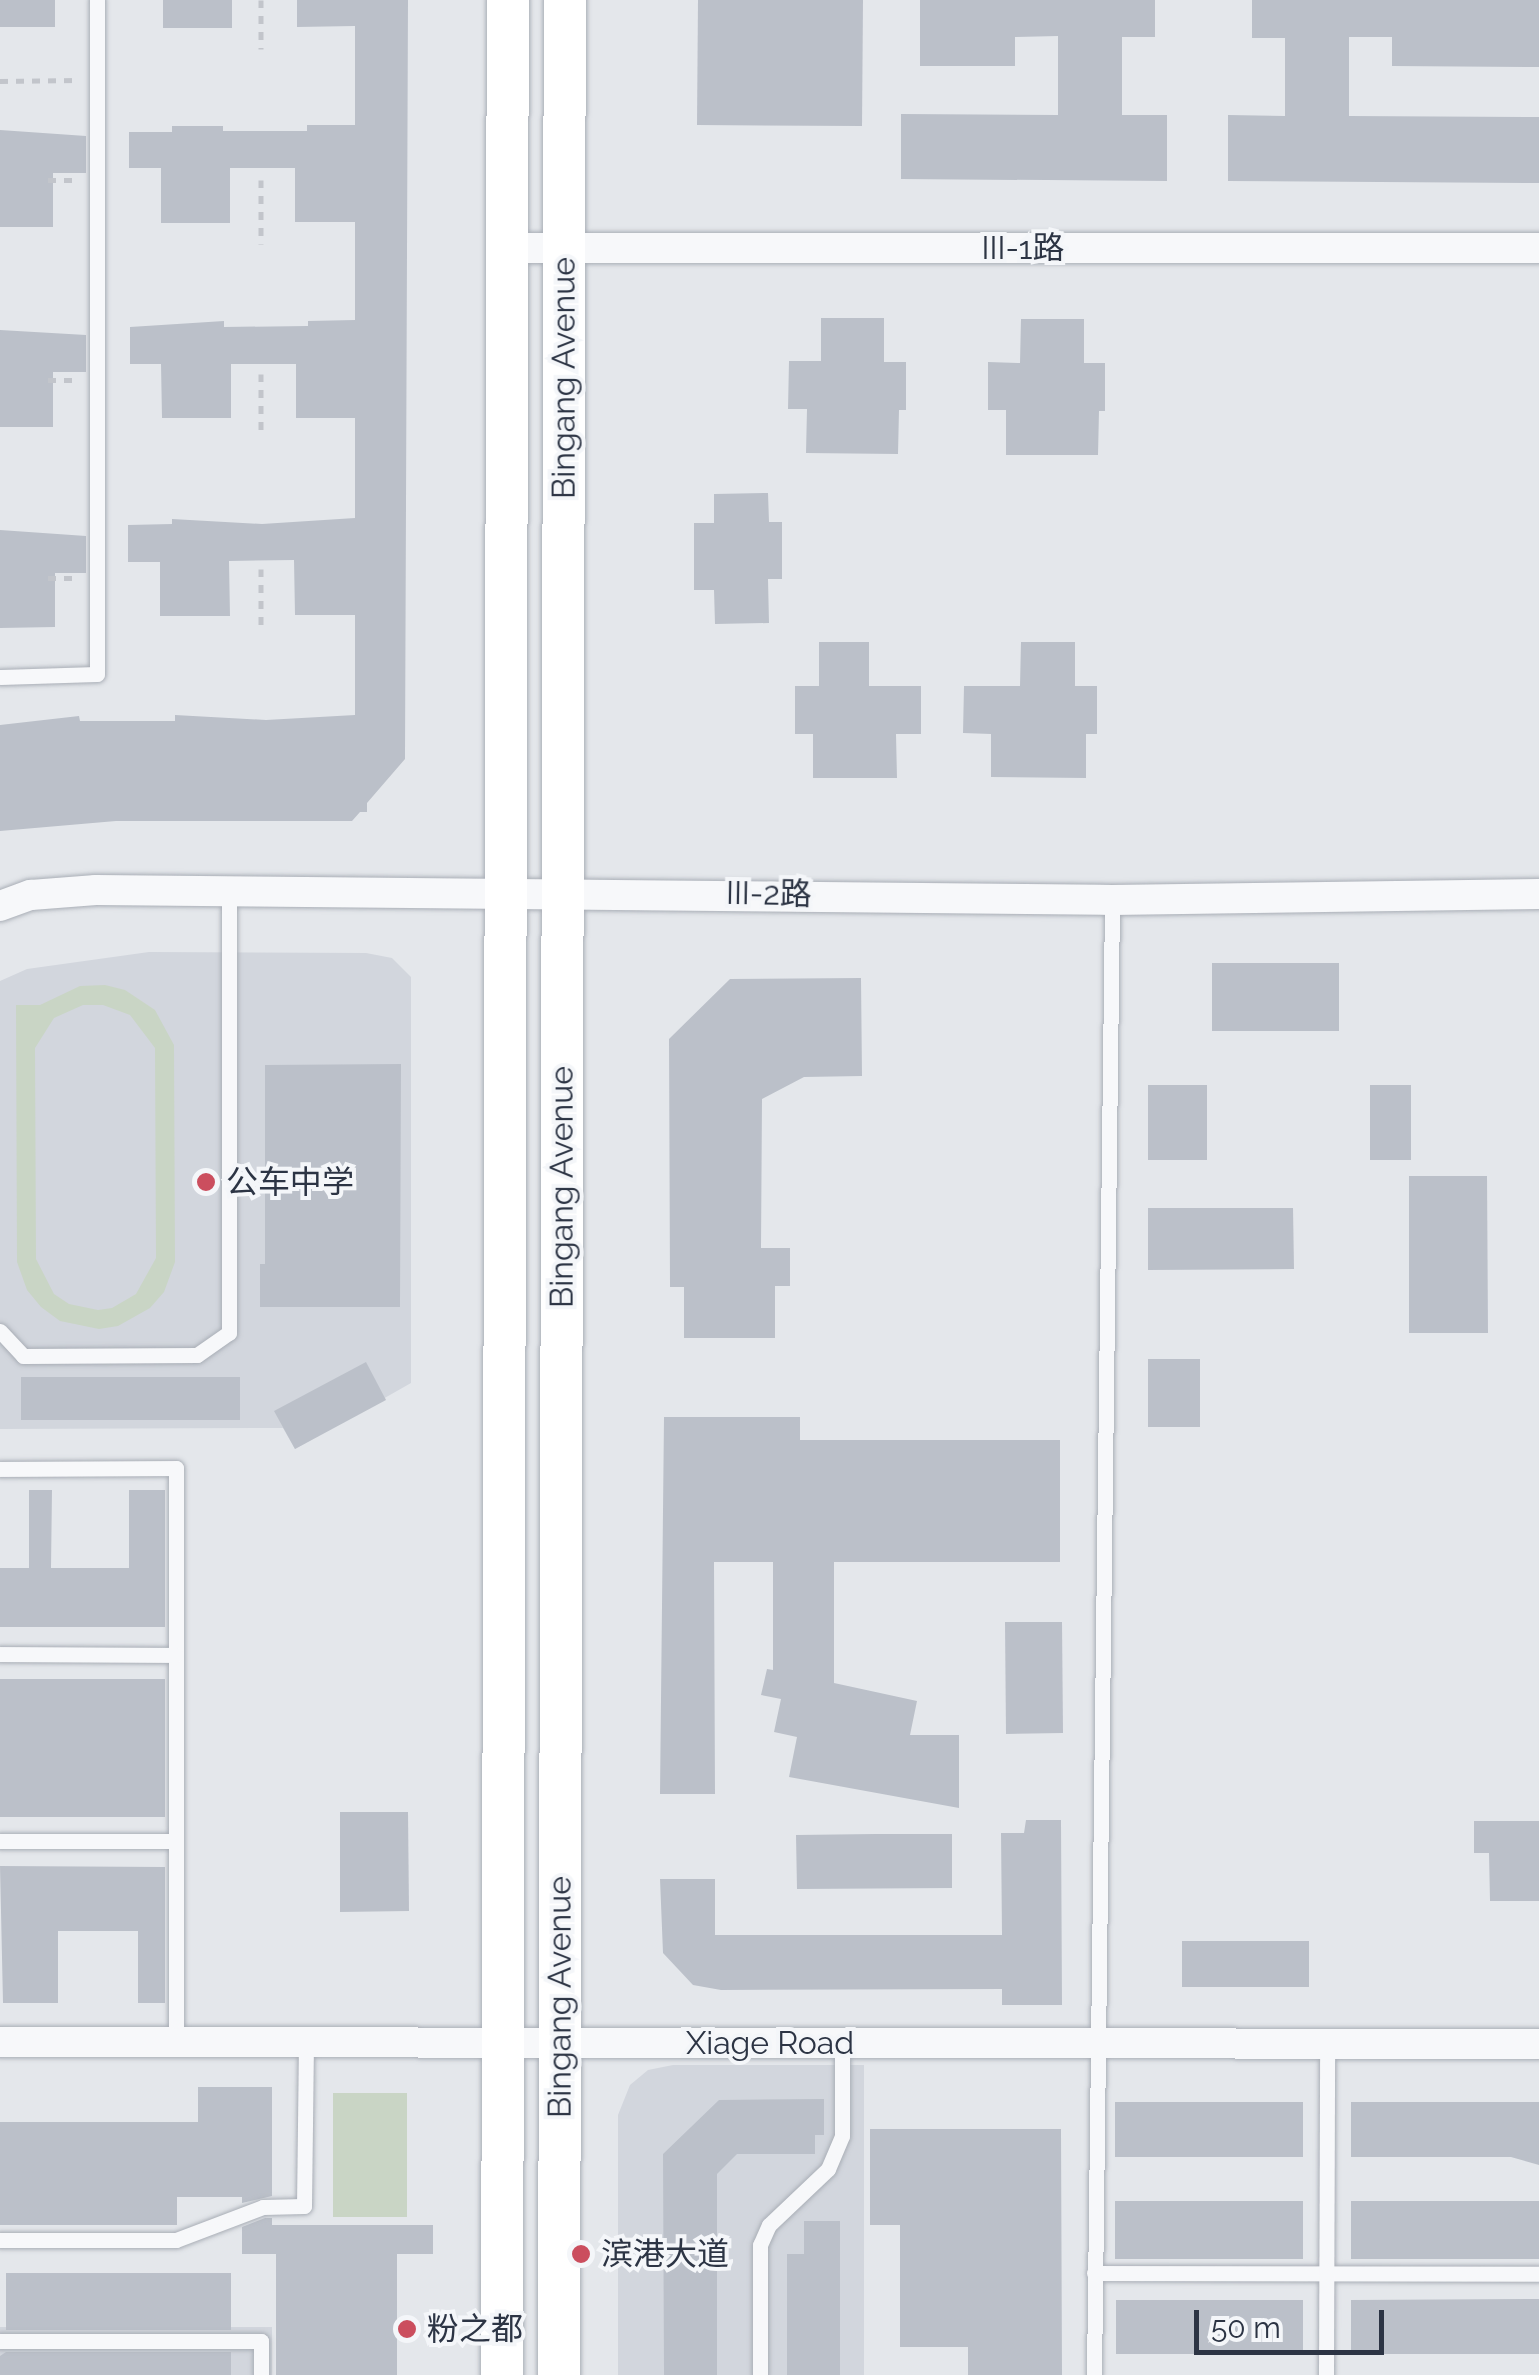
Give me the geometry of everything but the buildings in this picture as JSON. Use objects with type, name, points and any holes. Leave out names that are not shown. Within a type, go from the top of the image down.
[{"type":"main road","name":"Bingang Avenue","points":[[502,2375],[508,0]]},
{"type":"main road","name":"Bingang Avenue","points":[[559,2375],[565,0]]},
{"type":"street","name":"III-1路","points":[[507,248],[1539,248]]},
{"type":"street","name":"III-2路","points":[[0,906],[31,895],[96,890],[562,891],[1112,900],[1539,894]]},
{"type":"street","name":"Xiage Road","points":[[0,2042],[1539,2044]]},
{"type":"lane","points":[[0,677],[97,674],[97,0]]},
{"type":"lane","points":[[0,1331],[23,1356],[198,1355],[228,1333],[229,891]]},
{"type":"lane","points":[[1094,2375],[1094,2044],[1112,900]]},
{"type":"lane","points":[[0,1469],[176,1468],[176,2042]]},
{"type":"lane","points":[[0,1654],[176,1655]]},
{"type":"lane","points":[[0,1840],[176,1840]]},
{"type":"lane","points":[[0,2240],[176,2240],[263,2207],[304,2206],[306,2042]]},
{"type":"lane","points":[[760,2375],[760,2245],[768,2225],[828,2169],[842,2136],[842,2043]]},
{"type":"lane","points":[[1326,2044],[1326,2375]]},
{"type":"lane","points":[[1094,2273],[1539,2274]]},
{"type":"lane","points":[[0,2341],[261,2341],[261,2375]]},
{"type":"path","points":[[261,0],[261,49]]},
{"type":"path","points":[[0,81],[97,80]]},
{"type":"path","points":[[48,180],[97,180]]},
{"type":"path","points":[[261,180],[261,244]]},
{"type":"path","points":[[261,374],[261,430]]},
{"type":"path","points":[[48,380],[97,380]]},
{"type":"path","points":[[261,569],[261,632]]},
{"type":"path","points":[[48,578],[97,578]]},
{"type":"shaded area","name":"公车中学","points":[[149,952],[366,953],[392,958],[411,977],[411,1383],[295,1449],[283,1428],[0,1429],[0,981],[27,969]]},
{"type":"shaded area","points":[[673,2065],[864,2065],[864,2375],[618,2375],[618,2115],[630,2085],[648,2070]]},
{"type":"shaded area","points":[[0,2327],[272,2327],[272,2375],[0,2375]]},
{"type":"green space","points":[[105,985],[125,990],[155,1010],[174,1045],[175,1262],[164,1292],[150,1308],[118,1326],[99,1329],[60,1321],[41,1307],[27,1290],[17,1262],[16,1005],[40,1005],[80,986]],"holes":[[[83,1005],[103,1005],[130,1015],[155,1048],[156,1258],[136,1294],[112,1308],[98,1310],[69,1304],[54,1294],[36,1259],[35,1048],[54,1018]]]},
{"type":"green space","points":[[333,2093],[407,2093],[407,2217],[333,2217]]},
{"type":"place","name":"公车中学","points":[[206,1182]]},
{"type":"place","name":"滨港大道","points":[[581,2254]]},
{"type":"place","name":"粉之都","points":[[407,2329]]}]
